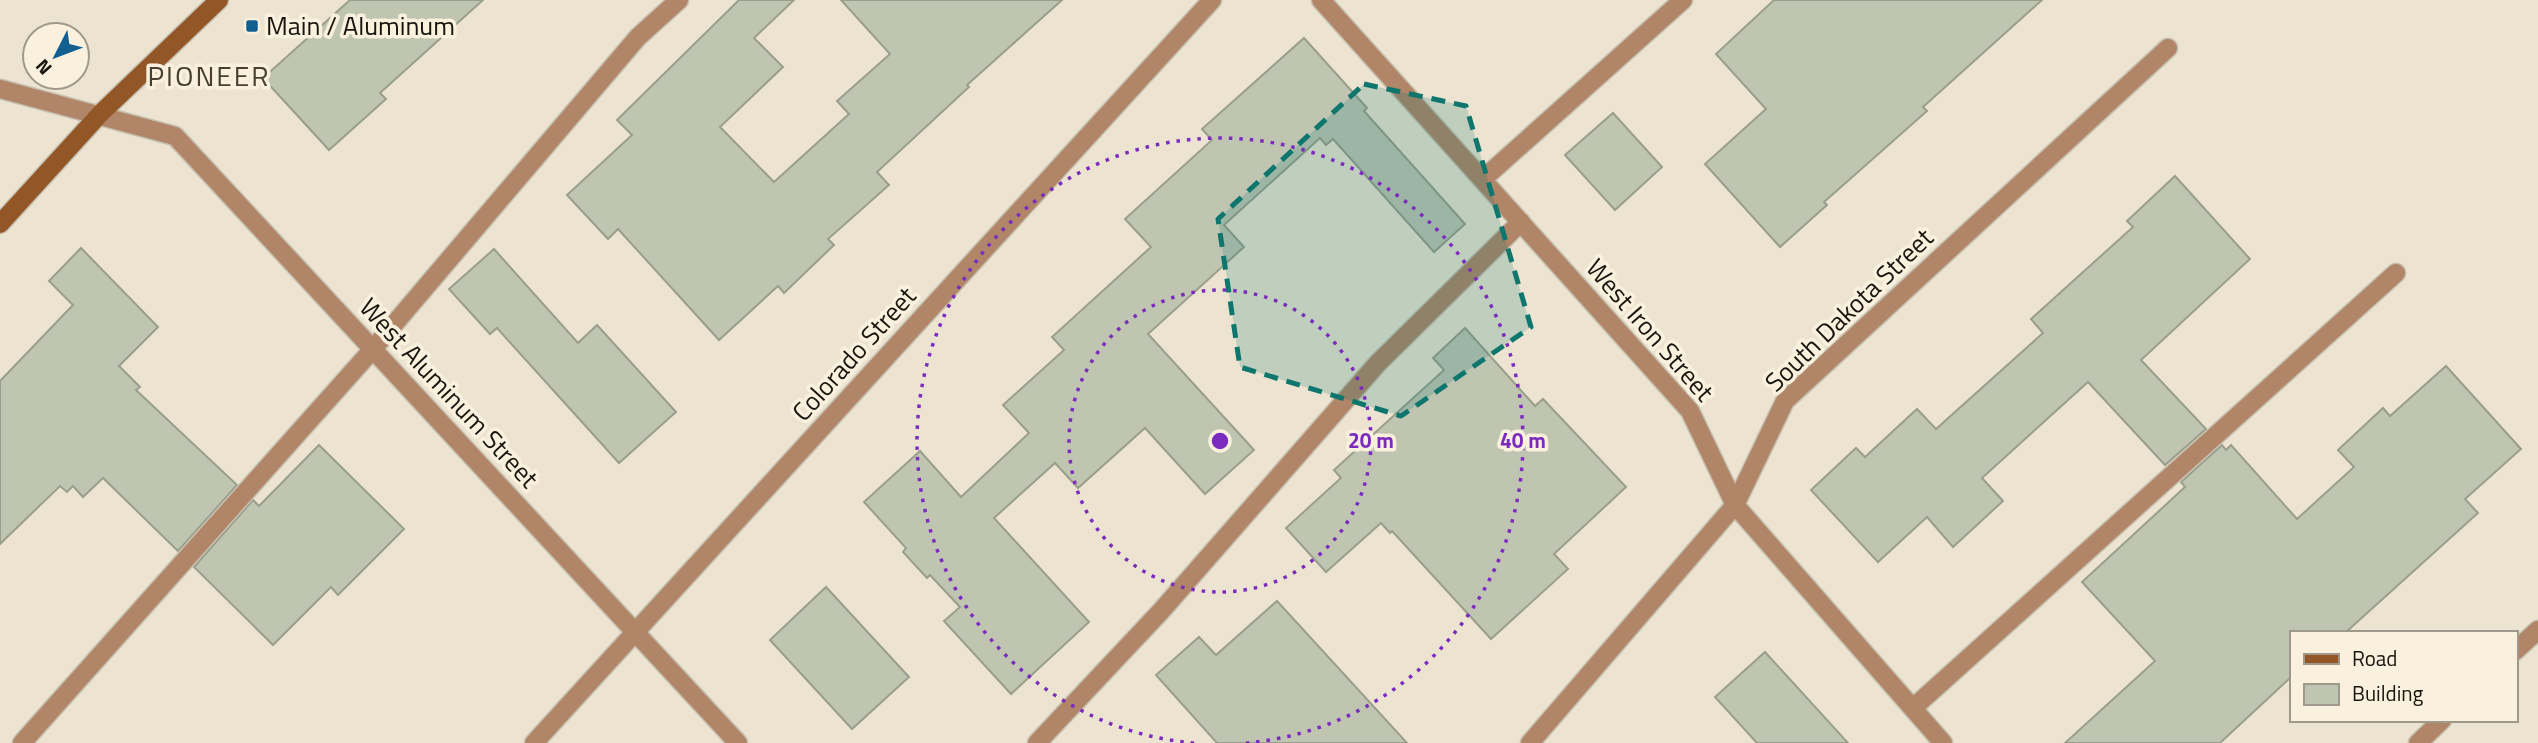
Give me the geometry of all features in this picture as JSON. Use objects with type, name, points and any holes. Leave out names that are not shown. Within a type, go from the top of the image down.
[{"type":"main road","points":[[0,224],[100,114],[219,0]]},
{"type":"street","points":[[22,743],[373,349],[638,37],[679,0]]},
{"type":"street","name":"Colorado Street","points":[[534,743],[1212,0]]},
{"type":"street","name":"West Iron Street","points":[[1321,0],[1690,411],[1735,505],[1943,743]]},
{"type":"street","points":[[1483,179],[1683,0]]},
{"type":"street","name":"South Dakota Street","points":[[1530,743],[1735,505],[1785,401],[2168,48]]},
{"type":"street","name":"West Aluminum Street","points":[[0,89],[175,136],[738,743]]},
{"type":"street","points":[[1038,743],[1162,610],[1378,363],[1521,222]]},
{"type":"street","points":[[1913,708],[2396,273]]},
{"type":"street","points":[[2517,649],[2538,629]]},
{"type":"street","points":[[2418,743],[2440,722]]},
{"type":"highlighted area","points":[[1364,84],[1466,106],[1531,327],[1401,416],[1240,367],[1218,219]]},
{"type":"building","points":[[350,0],[483,0],[380,93],[386,99],[329,150],[263,78]]},
{"type":"building","points":[[739,0],[794,0],[754,38],[783,67],[720,127],[774,182],[849,114],[837,101],[890,54],[841,0],[1062,0],[967,85],[969,87],[877,172],[889,185],[828,239],[834,245],[784,293],[778,286],[719,340],[618,229],[608,239],[567,195],[632,135],[617,120]]},
{"type":"building","points":[[1774,0],[2042,0],[1923,107],[1927,111],[1824,202],[1827,205],[1780,247],[1705,164],[1766,109],[1716,54]]},
{"type":"building","points":[[1304,38],[1367,108],[1364,111],[1465,224],[1434,252],[1333,139],[1326,145],[1320,138],[1224,225],[1244,247],[1148,334],[1254,450],[1205,494],[1145,428],[1078,488],[1055,463],[994,518],[1089,622],[1011,694],[944,621],[960,607],[930,575],[927,578],[903,552],[906,548],[864,502],[920,451],[961,497],[1029,433],[1003,405],[1064,350],[1052,337],[1151,247],[1125,219],[1212,140],[1202,129]]},
{"type":"building","points":[[1613,113],[1662,167],[1615,210],[1565,155]]},
{"type":"building","points":[[2175,176],[2250,259],[2141,360],[2206,429],[2165,465],[2088,382],[1982,478],[2003,501],[1953,547],[1927,517],[1878,562],[1811,490],[1856,448],[1865,457],[1917,409],[1936,429],[2043,333],[2031,319],[2133,227],[2127,221]]},
{"type":"building","points":[[81,248],[158,327],[119,366],[140,387],[136,390],[237,485],[178,551],[103,478],[83,497],[73,486],[67,492],[60,486],[0,544],[0,381],[73,305],[49,281]]},
{"type":"building","points":[[494,249],[578,343],[597,325],[676,412],[619,463],[497,328],[490,334],[449,289]]},
{"type":"building","points":[[1465,328],[1535,406],[1543,399],[1626,487],[1554,554],[1568,569],[1491,639],[1392,531],[1390,533],[1381,523],[1326,572],[1286,528],[1341,478],[1334,470],[1444,370],[1433,358]]},
{"type":"building","points":[[2446,366],[2521,449],[2465,499],[2478,513],[2347,631],[2290,631],[2290,678],[2220,743],[2065,743],[2155,661],[2082,582],[2185,487],[2181,482],[2222,445],[2226,450],[2231,445],[2297,519],[2354,467],[2338,450],[2383,408],[2390,416]]},
{"type":"building","points":[[319,445],[404,529],[338,595],[331,587],[273,645],[194,567],[253,500],[259,506]]},
{"type":"building","points":[[826,587],[909,677],[852,729],[770,640]]},
{"type":"building","points":[[1277,601],[1407,743],[1217,743],[1156,675],[1199,637],[1216,655]]},
{"type":"building","points":[[1765,652],[1848,743],[1757,743],[1715,697]]},
{"type":"place","name":"Main / Aluminum","points":[[252,26]]},
{"type":"district","name":"PIONEER","points":[[209,76]]}]
